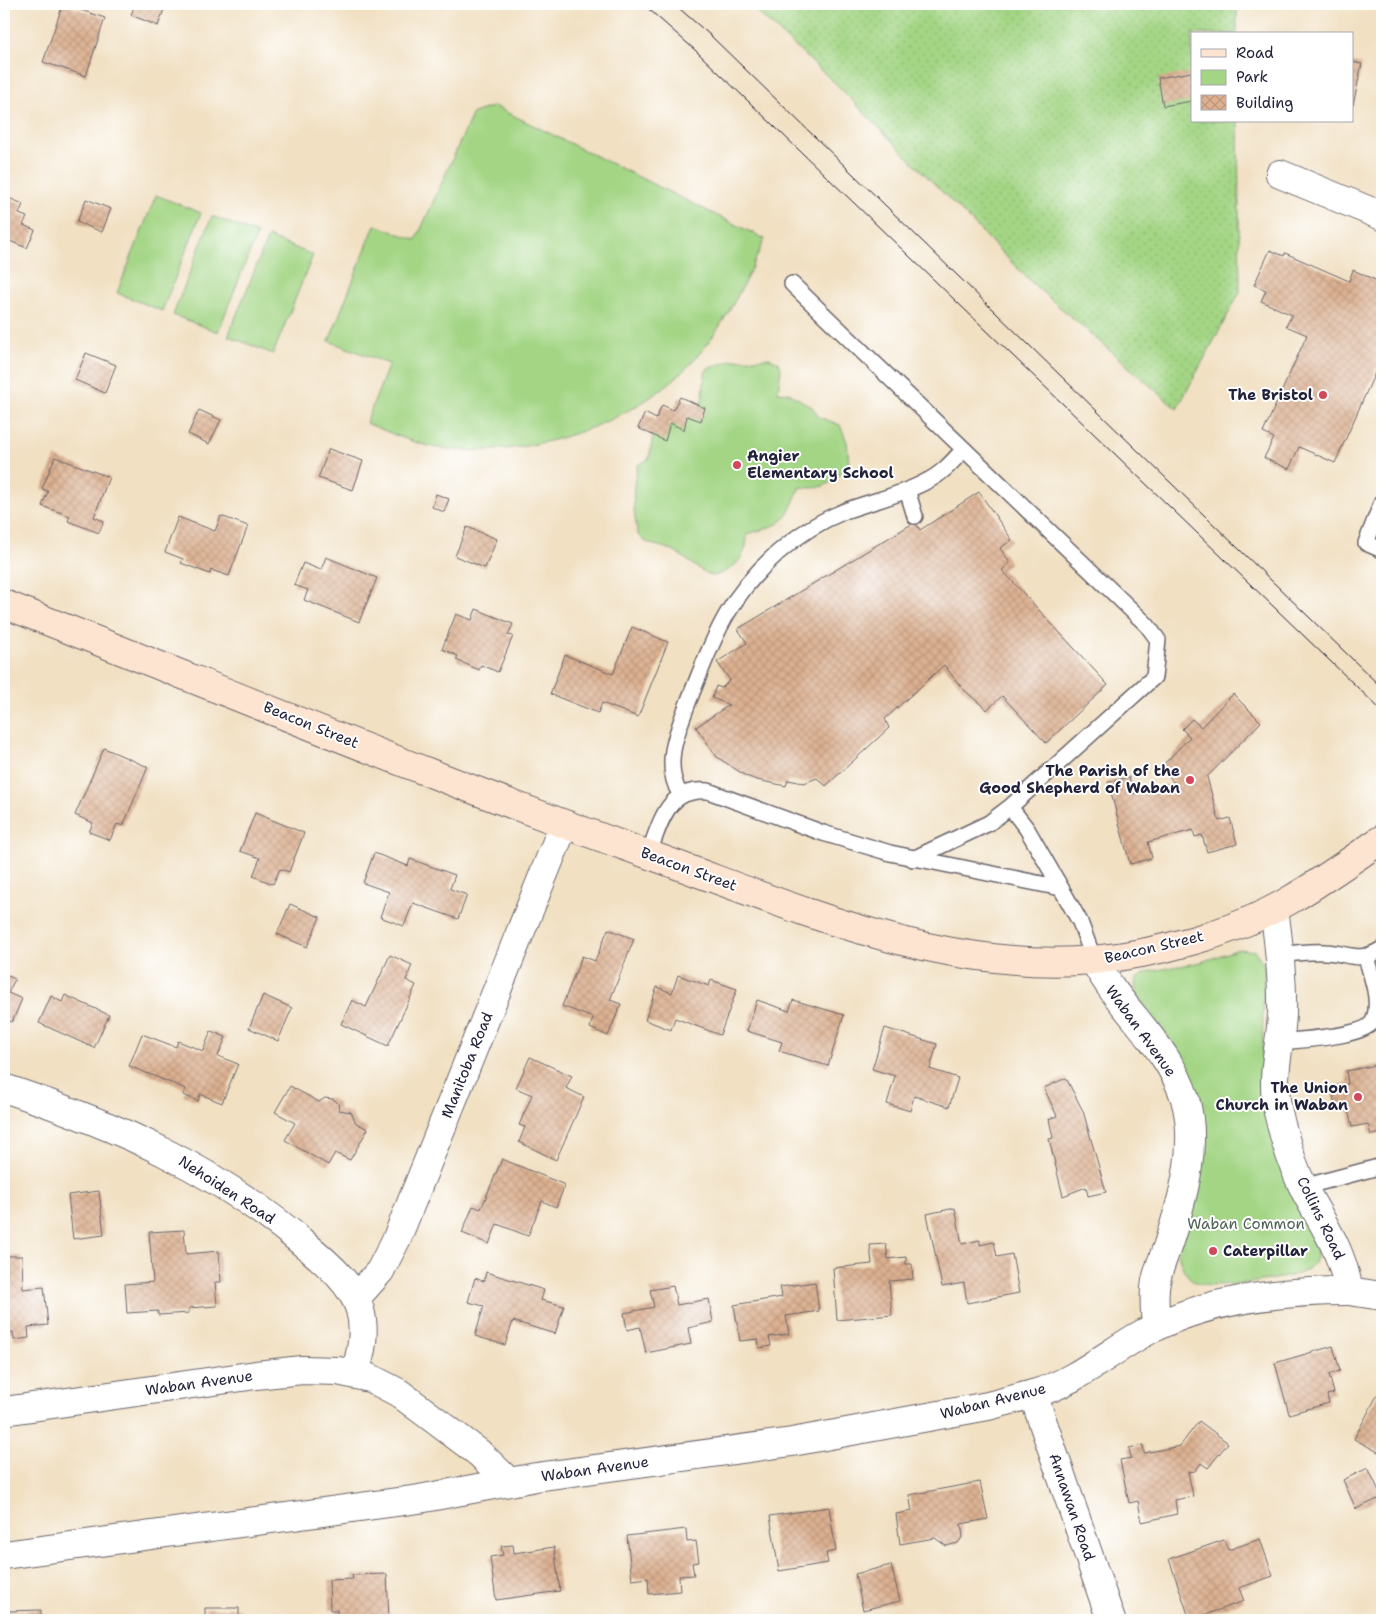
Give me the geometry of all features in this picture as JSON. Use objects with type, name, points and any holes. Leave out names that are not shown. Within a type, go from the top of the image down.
[{"type":"main road","name":"Beacon Street","points":[[4,604],[564,824],[648,855],[888,938],[942,949],[1007,959],[1047,961],[1094,960],[1136,953],[1189,940],[1241,923],[1274,909],[1382,840]]},
{"type":"street","points":[[1280,174],[1382,216]]},
{"type":"street","name":"Manitoba Road","points":[[356,1298],[380,1272],[398,1238],[564,824]]},
{"type":"street","name":"Collins Road","points":[[1274,909],[1281,955],[1282,1012],[1275,1069],[1278,1110],[1303,1187],[1335,1241],[1343,1261],[1349,1291]]},
{"type":"street","name":"Waban Avenue","points":[[4,1555],[419,1499],[510,1482],[792,1442],[988,1406],[1033,1394],[1072,1378],[1156,1327],[1156,1280],[1180,1204],[1189,1158],[1188,1111],[1174,1073],[1152,1041],[1109,986],[1094,960]]},
{"type":"street","name":"Nehoiden Road","points":[[4,1088],[86,1117],[186,1162],[299,1239],[336,1273],[356,1298],[363,1326],[363,1343],[355,1374]]},
{"type":"street","points":[[1156,1327],[1186,1314],[1224,1304],[1301,1293],[1349,1291],[1382,1296]]},
{"type":"street","name":"Waban Avenue","points":[[4,1411],[265,1374],[321,1370],[355,1374],[370,1378],[399,1393],[480,1454],[510,1482]]},
{"type":"street","name":"Annawan Road","points":[[1033,1394],[1111,1620]]},
{"type":"lane","points":[[792,284],[1147,625],[1158,640],[1154,677],[1010,807],[989,823],[913,859]]},
{"type":"lane","points":[[680,794],[675,786],[671,765],[676,737],[714,638],[735,601],[773,557],[803,533],[844,512],[927,481],[942,472],[964,449]]},
{"type":"lane","points":[[907,490],[915,516]]},
{"type":"lane","points":[[1382,502],[1366,542],[1382,550]]},
{"type":"lane","points":[[648,855],[670,804],[680,794],[689,791],[708,791],[824,833],[913,859],[1061,888]]},
{"type":"lane","points":[[1010,807],[1027,829],[1080,922],[1094,960]]},
{"type":"lane","points":[[1281,955],[1323,952],[1357,958],[1366,957],[1382,949]]},
{"type":"lane","points":[[1278,1042],[1357,1032],[1370,1026],[1374,1020],[1376,1007],[1374,983],[1366,957]]},
{"type":"lane","points":[[1303,1187],[1382,1166]]},
{"type":"green space","points":[[748,4],[1237,4],[1237,32],[1191,32],[1191,122],[1238,122],[1240,292],[1177,409],[1032,283],[836,84]]},
{"type":"green space","points":[[494,106],[765,239],[736,299],[709,341],[676,378],[648,399],[617,417],[583,431],[548,441],[513,448],[478,451],[445,449],[405,439],[366,423],[389,364],[329,341],[375,225],[416,240],[473,113]]},
{"type":"green space","points":[[156,195],[201,213],[162,311],[117,293]]},
{"type":"green space","points":[[212,216],[257,234],[218,332],[173,315]]},
{"type":"green space","points":[[268,237],[313,255],[273,354],[228,336]]},
{"type":"green space","points":[[769,358],[779,362],[781,369],[778,392],[789,393],[812,407],[819,417],[840,425],[847,442],[849,464],[828,484],[816,488],[800,487],[791,508],[783,520],[770,527],[747,534],[745,549],[738,561],[721,574],[713,576],[673,551],[647,542],[638,535],[635,517],[634,483],[638,465],[649,459],[653,435],[695,414],[702,402],[707,369],[732,360]]},
{"type":"green space","name":"Waban Common","points":[[1239,949],[1255,951],[1264,965],[1262,1069],[1318,1235],[1318,1249],[1316,1259],[1311,1267],[1287,1277],[1235,1284],[1206,1285],[1194,1281],[1187,1275],[1178,1252],[1190,1079],[1176,1048],[1137,994],[1135,986],[1136,979],[1147,972],[1201,962]]},
{"type":"building","points":[[63,4],[105,18],[86,76],[43,62]]},
{"type":"building","points":[[135,4],[166,4],[158,26],[131,15]]},
{"type":"building","points":[[1354,62],[1362,64],[1354,100]]},
{"type":"building","points":[[1191,72],[1191,101],[1163,106],[1158,78]]},
{"type":"building","points":[[4,196],[23,204],[19,214],[27,217],[23,225],[35,230],[27,248],[7,240],[4,247]]},
{"type":"building","points":[[86,199],[111,209],[102,232],[77,222]]},
{"type":"building","name":"The Bristol","points":[[1270,250],[1284,256],[1285,253],[1349,281],[1353,270],[1382,283],[1382,357],[1335,463],[1299,447],[1289,469],[1264,458],[1274,438],[1263,433],[1307,335],[1286,326],[1292,315],[1261,301],[1266,290],[1254,285]]},
{"type":"building","points":[[86,353],[116,365],[105,393],[75,380]]},
{"type":"building","points":[[680,397],[705,408],[701,421],[687,416],[684,430],[670,423],[665,441],[638,428],[645,413],[656,419],[662,405],[673,410]]},
{"type":"building","points":[[199,410],[221,420],[209,444],[188,434]]},
{"type":"building","points":[[329,449],[363,461],[353,490],[318,478]]},
{"type":"building","points":[[55,457],[109,477],[94,517],[104,521],[99,533],[68,521],[70,516],[42,506],[48,491],[42,489]]},
{"type":"building","points":[[979,492],[1012,540],[1000,548],[1010,563],[1002,570],[1108,685],[1046,743],[1002,696],[987,710],[962,688],[944,665],[885,719],[889,728],[826,786],[817,778],[804,783],[788,780],[786,786],[757,780],[746,776],[717,757],[696,727],[729,705],[712,698],[716,686],[722,688],[730,680],[717,662],[747,643],[738,629],[915,522],[920,530]]},
{"type":"building","points":[[436,494],[449,499],[444,512],[432,507]]},
{"type":"building","points":[[221,516],[248,526],[229,576],[211,570],[210,574],[181,563],[183,559],[165,552],[178,517],[215,531]]},
{"type":"building","points":[[467,527],[497,539],[485,568],[455,556]]},
{"type":"building","points":[[326,557],[377,578],[359,622],[304,600],[308,590],[294,585],[303,563],[321,570]]},
{"type":"building","points":[[476,609],[513,624],[508,635],[513,636],[498,672],[481,665],[479,670],[456,660],[458,656],[442,649],[456,614],[472,620]]},
{"type":"building","points":[[632,627],[668,642],[638,717],[602,703],[598,713],[550,694],[565,655],[613,674]]},
{"type":"building","name":"The Parish of the Good Shepherd of Waban","points":[[1233,694],[1261,722],[1207,777],[1219,821],[1230,818],[1237,844],[1207,852],[1202,835],[1195,837],[1193,830],[1148,842],[1152,858],[1130,864],[1108,782],[1129,777],[1133,794],[1174,783],[1162,766],[1190,737],[1182,729],[1192,719],[1201,727]]},
{"type":"building","points":[[104,748],[148,767],[123,826],[117,824],[110,840],[89,832],[93,823],[75,815]]},
{"type":"building","points":[[255,813],[304,833],[289,872],[280,869],[273,884],[253,876],[260,858],[240,851]]},
{"type":"building","points":[[374,853],[408,866],[410,859],[455,875],[450,889],[467,895],[458,919],[413,903],[404,926],[380,917],[389,892],[363,883]]},
{"type":"building","points":[[290,904],[320,917],[307,947],[277,934]]},
{"type":"building","points":[[608,929],[634,939],[610,1000],[621,1004],[608,1036],[590,1028],[593,1018],[562,1006],[582,956],[595,961]]},
{"type":"building","points":[[390,955],[412,965],[406,980],[416,985],[388,1046],[341,1024],[352,1000],[366,1007]]},
{"type":"building","points":[[4,974],[15,979],[8,993],[22,999],[12,1022],[4,1019]]},
{"type":"building","points":[[678,975],[709,986],[711,980],[737,989],[720,1035],[675,1018],[671,1030],[645,1020],[657,987],[672,993]]},
{"type":"building","points":[[65,995],[109,1015],[94,1048],[39,1023],[51,996],[62,1002]]},
{"type":"building","points":[[263,995],[292,1008],[278,1041],[249,1028]]},
{"type":"building","points":[[757,1000],[789,1011],[793,1000],[844,1015],[828,1066],[779,1051],[782,1042],[747,1031]]},
{"type":"building","points":[[885,1028],[937,1044],[930,1069],[958,1078],[949,1107],[914,1096],[910,1111],[887,1104],[895,1076],[872,1069]]},
{"type":"building","points":[[211,1031],[226,1037],[218,1056],[238,1064],[222,1103],[200,1094],[198,1101],[183,1095],[186,1089],[129,1066],[142,1034],[176,1047],[178,1041],[203,1051]]},
{"type":"building","points":[[530,1057],[572,1076],[566,1088],[584,1097],[556,1160],[519,1142],[525,1127],[519,1125],[532,1095],[516,1088]]},
{"type":"building","name":"The Union Church in Waban","points":[[1382,1064],[1382,1133],[1371,1135],[1368,1124],[1352,1127],[1347,1106],[1336,1109],[1331,1087],[1348,1084],[1346,1071]]},
{"type":"building","points":[[1066,1078],[1083,1111],[1106,1192],[1088,1196],[1086,1187],[1063,1196],[1049,1139],[1053,1138],[1049,1119],[1057,1116],[1044,1088]]},
{"type":"building","points":[[290,1086],[319,1102],[325,1098],[333,1099],[338,1103],[339,1110],[351,1112],[356,1123],[368,1129],[350,1160],[335,1153],[328,1165],[285,1140],[295,1123],[275,1112]]},
{"type":"building","points":[[502,1159],[565,1185],[556,1207],[542,1201],[528,1236],[497,1224],[489,1244],[462,1233],[473,1206],[481,1209]]},
{"type":"building","points":[[99,1191],[104,1235],[73,1239],[68,1195]]},
{"type":"building","points":[[955,1208],[962,1244],[980,1240],[980,1245],[994,1242],[997,1257],[1012,1254],[1019,1293],[967,1303],[964,1283],[942,1287],[927,1214]]},
{"type":"building","points":[[184,1230],[186,1254],[219,1251],[221,1282],[215,1282],[217,1306],[189,1308],[189,1313],[158,1315],[158,1311],[127,1313],[125,1284],[153,1282],[149,1232]]},
{"type":"building","points":[[886,1244],[888,1259],[906,1257],[906,1264],[912,1264],[913,1279],[889,1281],[892,1315],[837,1320],[833,1268],[872,1264],[870,1245]]},
{"type":"building","points":[[4,1256],[22,1256],[23,1289],[44,1287],[48,1325],[28,1327],[29,1338],[14,1340],[13,1332],[4,1333]]},
{"type":"building","points":[[486,1272],[544,1290],[541,1300],[564,1306],[555,1334],[513,1321],[505,1345],[475,1336],[484,1306],[468,1302],[475,1278],[484,1281]]},
{"type":"building","points":[[815,1282],[819,1311],[786,1316],[789,1334],[769,1337],[771,1346],[759,1348],[758,1339],[740,1341],[734,1305],[782,1297],[780,1287]]},
{"type":"building","points":[[673,1286],[677,1305],[709,1299],[713,1322],[688,1328],[691,1344],[646,1353],[640,1327],[627,1330],[624,1313],[654,1307],[650,1290]]},
{"type":"building","points":[[1333,1346],[1340,1371],[1329,1374],[1334,1393],[1327,1395],[1329,1403],[1289,1414],[1275,1363]]},
{"type":"building","points":[[1382,1386],[1382,1450],[1380,1453],[1354,1439]]},
{"type":"building","points":[[1199,1421],[1228,1443],[1208,1468],[1201,1463],[1195,1471],[1188,1472],[1193,1496],[1175,1500],[1177,1514],[1142,1522],[1138,1501],[1129,1503],[1120,1460],[1131,1458],[1129,1448],[1143,1445],[1144,1453],[1180,1446]]},
{"type":"building","points":[[1368,1468],[1382,1497],[1356,1509],[1343,1480]]},
{"type":"building","points":[[980,1482],[988,1519],[961,1524],[963,1536],[958,1543],[946,1546],[935,1538],[900,1544],[896,1514],[912,1511],[909,1495]]},
{"type":"building","points":[[829,1507],[836,1551],[826,1553],[828,1563],[779,1571],[770,1516]]},
{"type":"building","points":[[686,1529],[687,1542],[696,1541],[699,1562],[692,1563],[694,1575],[679,1576],[680,1591],[649,1594],[648,1578],[632,1580],[627,1536]]},
{"type":"building","points":[[1260,1539],[1273,1576],[1239,1588],[1244,1601],[1190,1620],[1169,1559],[1224,1540],[1228,1550]]},
{"type":"building","points":[[513,1545],[514,1553],[554,1547],[560,1591],[496,1600],[490,1557],[503,1555],[501,1546]]},
{"type":"building","points":[[891,1565],[900,1601],[863,1610],[855,1574]]},
{"type":"building","points":[[387,1574],[389,1620],[337,1620],[337,1610],[330,1610],[329,1580],[353,1579],[352,1575]]},
{"type":"building","points":[[205,1608],[239,1608],[239,1620],[205,1620]]},
{"type":"building","points":[[41,1610],[41,1620],[10,1620],[9,1611]]},
{"type":"building","points":[[957,1615],[959,1620],[933,1620],[933,1619]]},
{"type":"tram line","points":[[643,4],[695,50],[1382,711]]},
{"type":"tram line","points":[[674,4],[710,35],[1382,688]]},
{"type":"place","name":"The Bristol","points":[[1323,395]]},
{"type":"place","name":"Angier Elementary School","points":[[737,465]]},
{"type":"place","name":"The Parish of the Good Shepherd of Waban","points":[[1190,780]]},
{"type":"place","name":"The Union Church in Waban","points":[[1358,1097]]},
{"type":"place","name":"Caterpillar","points":[[1213,1251]]}]
